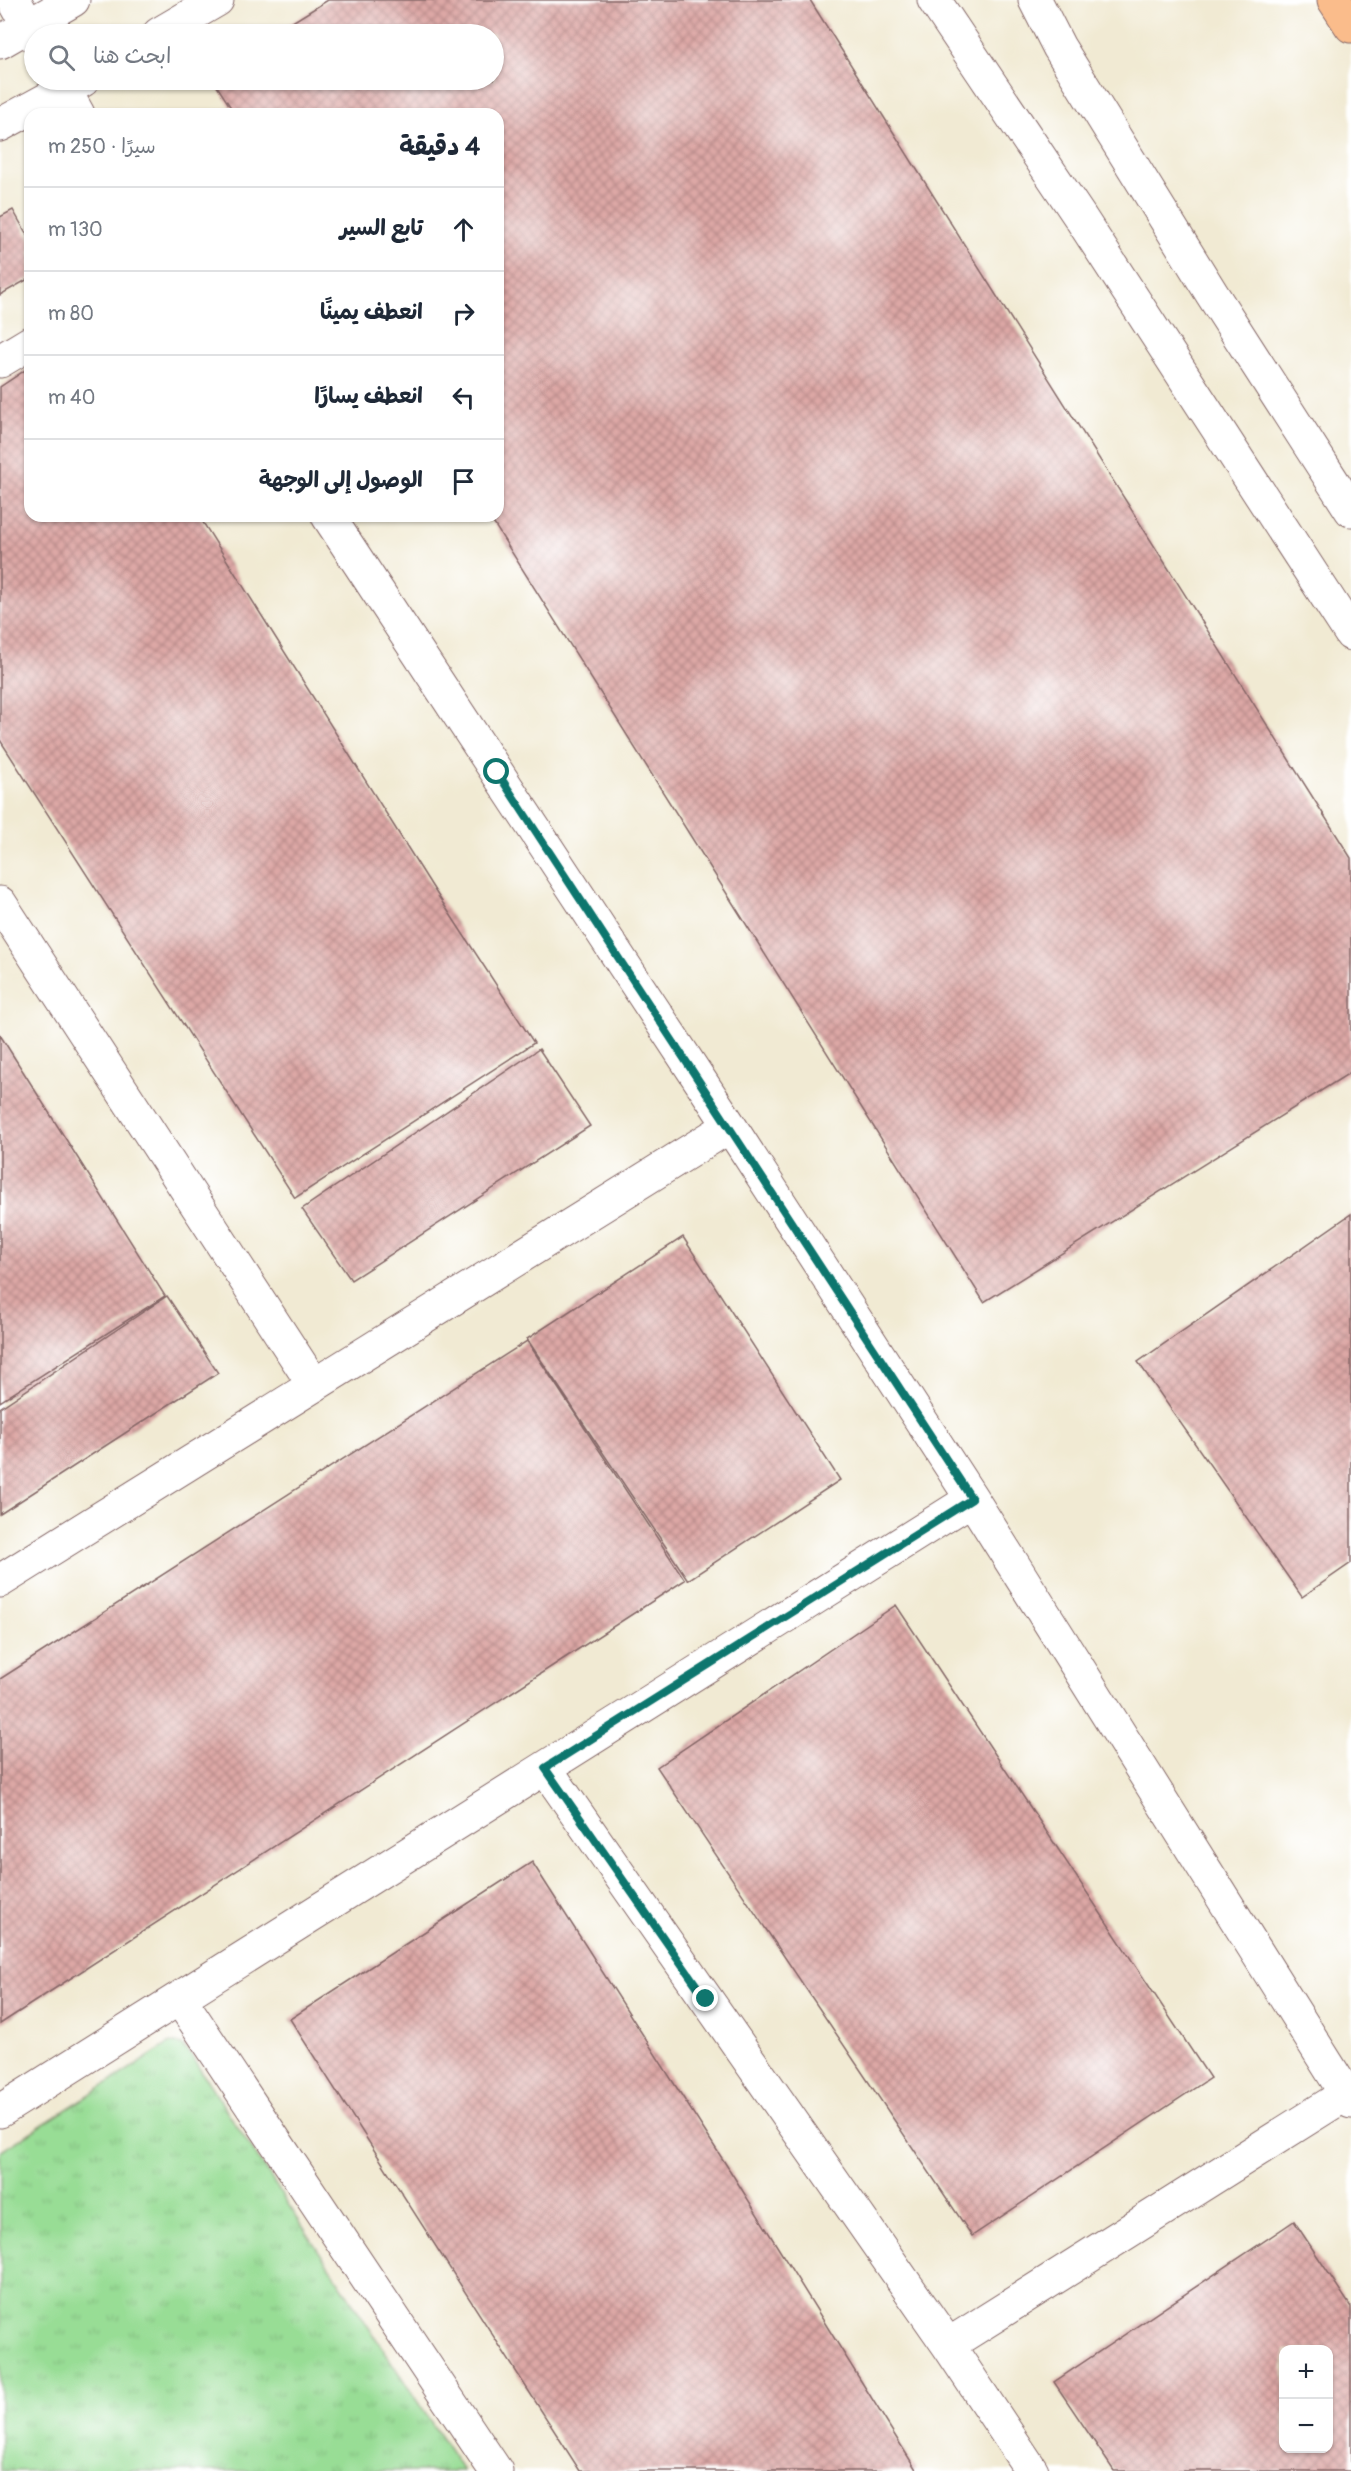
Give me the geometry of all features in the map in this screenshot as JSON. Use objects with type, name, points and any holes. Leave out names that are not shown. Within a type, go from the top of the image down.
[{"type":"highway","points":[[1334,0],[1351,26]]},
{"type":"street","points":[[0,42],[26,21],[73,0]]},
{"type":"street","points":[[176,24],[217,0]]},
{"type":"street","points":[[934,0],[1073,207],[1351,634]]},
{"type":"street","points":[[1035,0],[1059,47],[1212,294],[1351,510]]},
{"type":"street","points":[[36,108],[72,91]]},
{"type":"street","points":[[0,125],[24,114]]},
{"type":"street","points":[[0,361],[24,347]]},
{"type":"street","points":[[332,522],[730,1126],[972,1499],[1349,2098],[948,2345]]},
{"type":"street","points":[[0,903],[314,1385]]},
{"type":"street","points":[[0,1581],[730,1126]]},
{"type":"street","points":[[0,2112],[972,1499]]},
{"type":"street","points":[[545,1768],[948,2345],[1032,2471]]},
{"type":"street","points":[[180,1999],[496,2471]]},
{"type":"green space","points":[[170,2043],[182,2045],[191,2056],[463,2471],[0,2471],[0,2152]]},
{"type":"building","points":[[328,0],[810,0],[1351,858],[1351,1072],[984,1302],[493,522],[504,522],[504,108],[231,108],[219,90],[504,90],[504,24],[289,24]]},
{"type":"building","points":[[13,210],[24,229],[24,281],[0,295],[0,217]]},
{"type":"building","points":[[24,371],[24,522],[203,522],[435,891],[534,1043],[295,1198],[0,740],[0,387]]},
{"type":"building","points":[[0,1035],[165,1296],[0,1402]]},
{"type":"building","points":[[539,1049],[590,1126],[351,1280],[302,1209]]},
{"type":"building","points":[[1351,1214],[1351,1563],[1302,1597],[1138,1362]]},
{"type":"building","points":[[683,1237],[840,1480],[688,1580],[527,1339]]},
{"type":"building","points":[[167,1296],[218,1373],[0,1514],[0,1408]]},
{"type":"building","points":[[527,1341],[685,1580],[0,2024],[0,1679]]},
{"type":"building","points":[[896,1605],[1210,2078],[972,2236],[657,1767]]},
{"type":"building","points":[[532,1862],[734,2177],[917,2471],[580,2471],[290,2019]]},
{"type":"building","points":[[1294,2221],[1351,2307],[1351,2471],[1114,2471],[1054,2382]]},
{"type":"route","points":[[497,772],[972,1499],[545,1768],[706,1999]]}]
